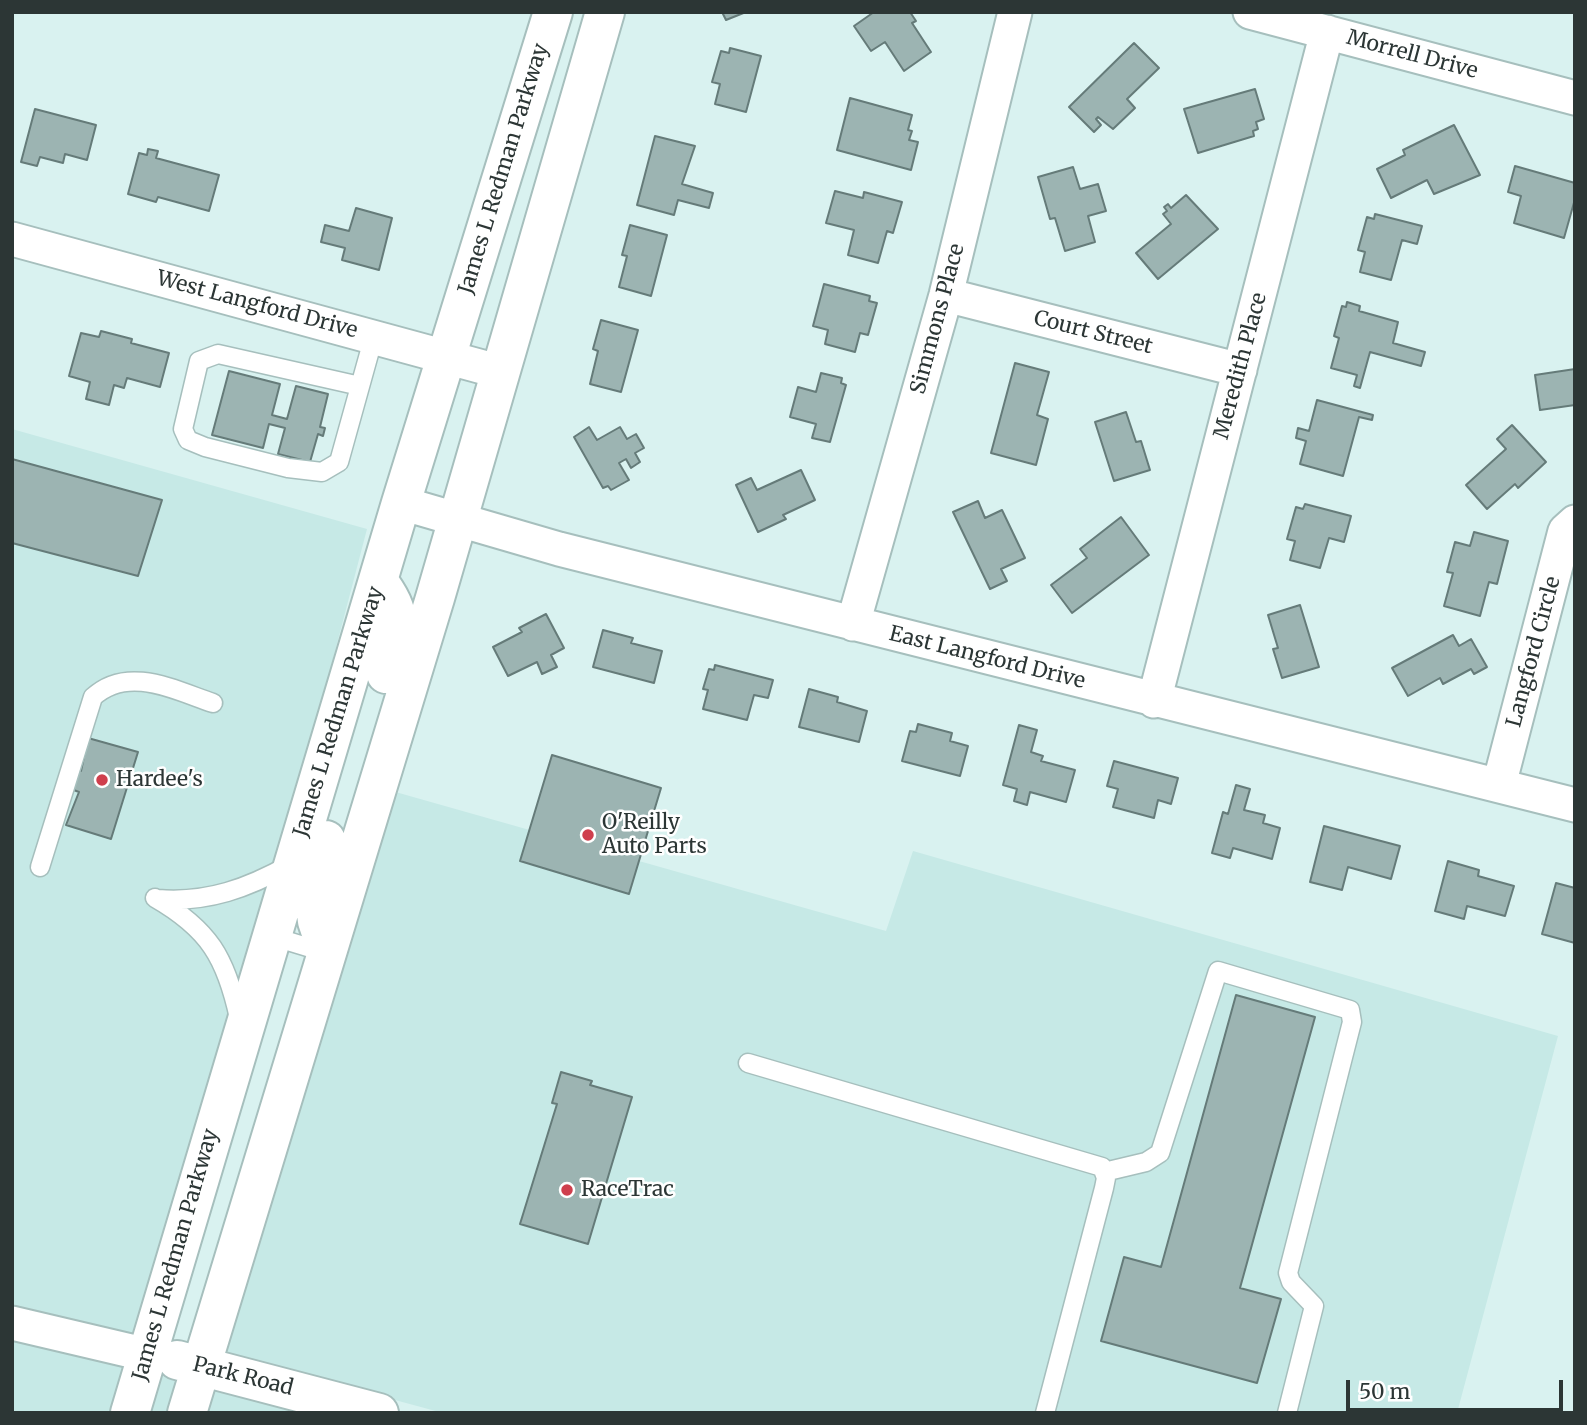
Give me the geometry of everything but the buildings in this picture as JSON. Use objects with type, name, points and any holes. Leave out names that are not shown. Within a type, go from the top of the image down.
[{"type":"main road","name":"James L Redman Parkway","points":[[130,1413],[401,503],[553,12]]},
{"type":"main road","points":[[548,212],[557,108],[578,36],[576,12]]},
{"type":"main road","points":[[187,1413],[502,372],[605,12]]},
{"type":"main road","points":[[375,794],[379,700],[399,626],[395,602],[378,580]]},
{"type":"main road","points":[[327,953],[317,921],[312,883],[342,787],[353,663]]},
{"type":"main road","points":[[201,1365],[191,1321],[195,1270],[274,1006],[269,944]]},
{"type":"main road","name":"Park Road","points":[[148,1355],[201,1365],[379,1413]]},
{"type":"street","name":"Simmons Place","points":[[853,624],[946,295],[1015,12]]},
{"type":"street","name":"Morrell Drive","points":[[1250,12],[1575,98]]},
{"type":"street","name":"Meredith Place","points":[[1154,701],[1327,32]]},
{"type":"street","name":"West Langford Drive","points":[[12,239],[502,372]]},
{"type":"street","name":"Court Street","points":[[946,295],[1240,370]]},
{"type":"street","name":"East Langford Drive","points":[[401,503],[559,549],[1575,805]]},
{"type":"street","name":"Langford Circle","points":[[1499,785],[1565,531],[1575,522]]},
{"type":"street","points":[[12,1323],[148,1355]]},
{"type":"lane","points":[[360,386],[218,354],[198,361],[183,429],[188,440],[205,447],[288,468],[322,472],[339,462],[374,336]]},
{"type":"lane","points":[[40,867],[93,697],[107,684],[147,681],[213,704]]},
{"type":"lane","points":[[242,1032],[231,979],[210,942],[185,915],[155,898],[177,900],[219,896],[255,884],[293,863]]},
{"type":"lane","points":[[269,944],[327,953]]},
{"type":"lane","points":[[1104,1172],[1146,1162],[1160,1153],[1218,971],[1350,1010],[1352,1022],[1288,1273],[1291,1282],[1314,1306],[1287,1413]]},
{"type":"lane","points":[[748,1063],[1102,1167],[1104,1188],[1045,1413]]},
{"type":"shaded area","points":[[12,429],[367,529],[305,766],[255,938],[249,940],[250,952],[114,1413],[12,1413]]},
{"type":"shaded area","points":[[392,791],[886,931],[913,851],[1558,1036],[1457,1413],[443,1413],[221,1353],[339,965],[346,962],[343,952]]},
{"type":"shaded area","points":[[158,1374],[182,1378],[172,1413],[145,1413]]},
{"type":"shaded area","points":[[211,1385],[313,1413],[203,1413]]},
{"type":"place","name":"Hardee's","points":[[102,780]]},
{"type":"place","name":"O'Reilly Auto Parts","points":[[588,835]]},
{"type":"place","name":"RaceTrac","points":[[567,1190]]}]
